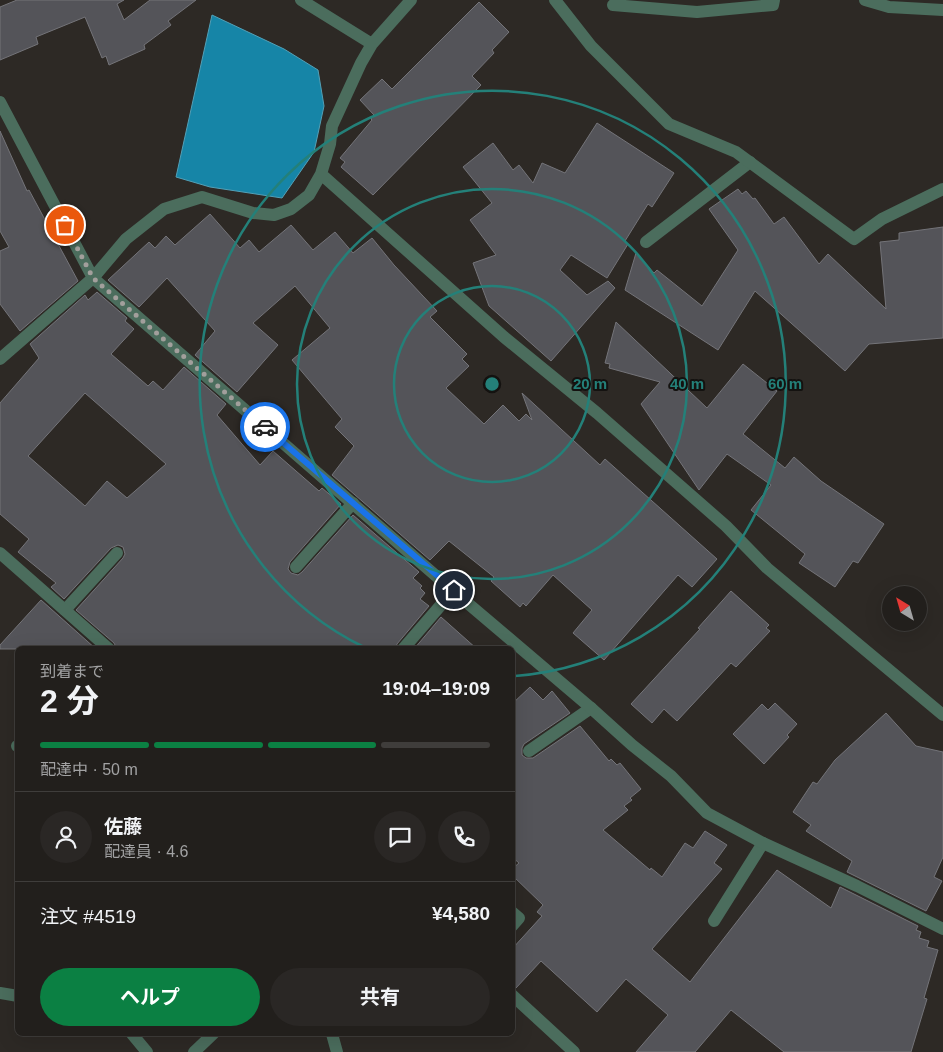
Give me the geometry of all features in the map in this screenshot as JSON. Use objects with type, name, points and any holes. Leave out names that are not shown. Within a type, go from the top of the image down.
[{"type":"street","points":[[301,0],[372,44]]},
{"type":"street","points":[[0,359],[93,278],[126,239],[164,209],[202,197],[253,213],[274,215],[291,209],[309,196],[321,174],[330,144],[332,126],[345,95],[372,44],[411,0]]},
{"type":"street","points":[[555,0],[591,46],[669,124],[736,152],[854,239],[882,219],[943,189]]},
{"type":"street","points":[[613,4],[697,12],[773,5],[774,0]]},
{"type":"street","points":[[864,0],[890,7],[943,10]]},
{"type":"street","points":[[0,102],[93,278],[632,745],[671,776],[707,813],[763,843],[857,886],[943,929]]},
{"type":"street","points":[[646,242],[750,162]]},
{"type":"street","points":[[321,174],[504,337],[597,413],[726,526],[767,568],[943,715]]},
{"type":"street","points":[[296,567],[353,503]]},
{"type":"street","points":[[0,553],[104,646]]},
{"type":"street","points":[[65,610],[117,553]]},
{"type":"street","points":[[406,646],[454,590]]},
{"type":"street","points":[[529,751],[591,708]]},
{"type":"street","points":[[714,921],[763,843]]},
{"type":"street","points":[[0,993],[15,996]]},
{"type":"street","points":[[515,998],[574,1052]]},
{"type":"street","points":[[134,1036],[147,1052]]},
{"type":"street","points":[[194,1052],[211,1036]]},
{"type":"street","points":[[333,1036],[337,1052]]},
{"type":"water","points":[[212,15],[284,49],[318,70],[324,106],[314,152],[282,198],[210,187],[176,177]]},
{"type":"building","points":[[17,0],[124,0],[117,4],[124,20],[150,0],[196,0],[168,21],[171,25],[144,45],[145,49],[109,65],[106,56],[102,58],[85,17],[36,37],[38,44],[0,60],[0,7]]},
{"type":"building","points":[[479,2],[509,32],[492,50],[494,53],[472,76],[481,85],[373,195],[341,167],[345,162],[340,158],[372,120],[374,115],[360,100],[382,79],[392,89]]},
{"type":"building","points":[[597,123],[674,173],[652,207],[648,204],[625,241],[628,244],[607,278],[571,255],[560,270],[587,295],[608,281],[615,288],[551,361],[489,306],[473,263],[496,255],[470,220],[492,203],[463,167],[493,143],[513,170],[519,165],[533,183],[542,163],[565,173]]},
{"type":"building","points":[[0,131],[27,191],[29,190],[78,281],[20,331],[0,304],[0,251],[9,247],[0,231]]},
{"type":"building","points":[[738,189],[742,194],[746,191],[753,199],[755,198],[774,224],[784,217],[819,264],[828,254],[886,309],[880,242],[899,240],[899,233],[943,227],[943,338],[869,344],[845,371],[755,291],[718,350],[625,290],[636,253],[654,273],[657,270],[702,306],[738,250],[709,209]]},
{"type":"building","points":[[210,214],[240,248],[249,240],[259,252],[291,225],[313,250],[335,232],[353,253],[372,238],[394,265],[437,311],[430,317],[467,354],[462,359],[469,366],[446,388],[484,424],[503,405],[519,421],[526,414],[532,420],[522,393],[600,465],[605,459],[717,559],[692,587],[678,575],[604,660],[573,633],[592,610],[553,575],[526,606],[523,603],[520,607],[491,581],[494,577],[449,541],[430,560],[332,475],[354,446],[335,427],[342,419],[292,360],[330,328],[295,286],[253,323],[278,345],[237,392],[195,355],[215,331],[167,278],[139,307],[108,280],[149,242],[155,248],[166,236],[175,245]]},
{"type":"building","points":[[97,292],[127,318],[125,321],[134,329],[111,354],[148,386],[153,381],[163,390],[184,367],[226,404],[217,415],[260,465],[273,451],[319,491],[322,488],[341,504],[290,562],[288,569],[291,573],[298,575],[302,572],[353,515],[419,572],[413,578],[422,586],[420,588],[425,593],[420,599],[429,606],[396,646],[116,646],[76,610],[123,558],[125,554],[123,547],[118,545],[111,548],[64,599],[51,587],[56,583],[18,552],[29,539],[0,514],[0,403],[39,358],[30,344],[85,295],[88,300]],"holes":[[[85,393],[166,464],[127,498],[107,481],[85,506],[28,456]]]},
{"type":"building","points":[[616,322],[707,408],[743,364],[777,391],[743,434],[785,468],[794,457],[821,481],[884,524],[858,563],[853,561],[835,587],[799,563],[805,554],[751,510],[771,485],[727,454],[699,490],[641,404],[660,382],[609,368],[610,364],[605,363]]},
{"type":"building","points":[[731,591],[769,625],[766,628],[770,631],[736,667],[731,663],[677,721],[664,709],[652,723],[631,704],[700,629],[698,628]]},
{"type":"building","points":[[41,600],[93,646],[15,646],[15,649],[0,649],[0,645]]},
{"type":"building","points":[[441,617],[474,646],[417,646]]},
{"type":"building","points":[[530,687],[543,700],[552,691],[570,713],[524,744],[522,755],[526,758],[533,758],[580,726],[609,761],[611,759],[617,765],[620,763],[641,789],[624,806],[628,810],[603,830],[650,870],[651,868],[662,877],[685,843],[693,848],[705,831],[727,845],[714,863],[722,869],[652,949],[690,982],[777,870],[831,908],[840,887],[918,926],[916,930],[921,932],[919,938],[929,941],[927,947],[938,950],[924,998],[927,999],[911,1052],[784,1052],[731,1010],[695,1052],[636,1052],[668,1015],[626,979],[597,1012],[541,961],[515,988],[515,946],[542,916],[537,912],[543,905],[515,878],[515,866],[519,863],[515,860],[515,701]]},
{"type":"building","points":[[775,703],[797,724],[787,735],[789,737],[764,764],[733,734],[762,704],[768,710]]},
{"type":"building","points":[[886,713],[916,746],[943,752],[943,857],[934,877],[942,881],[926,911],[847,872],[852,861],[806,831],[811,825],[793,812],[813,782],[817,784],[835,760]]},
{"type":"way so far","points":[[65,225],[93,278],[265,427]]},
{"type":"route","points":[[265,427],[454,590]]}]
